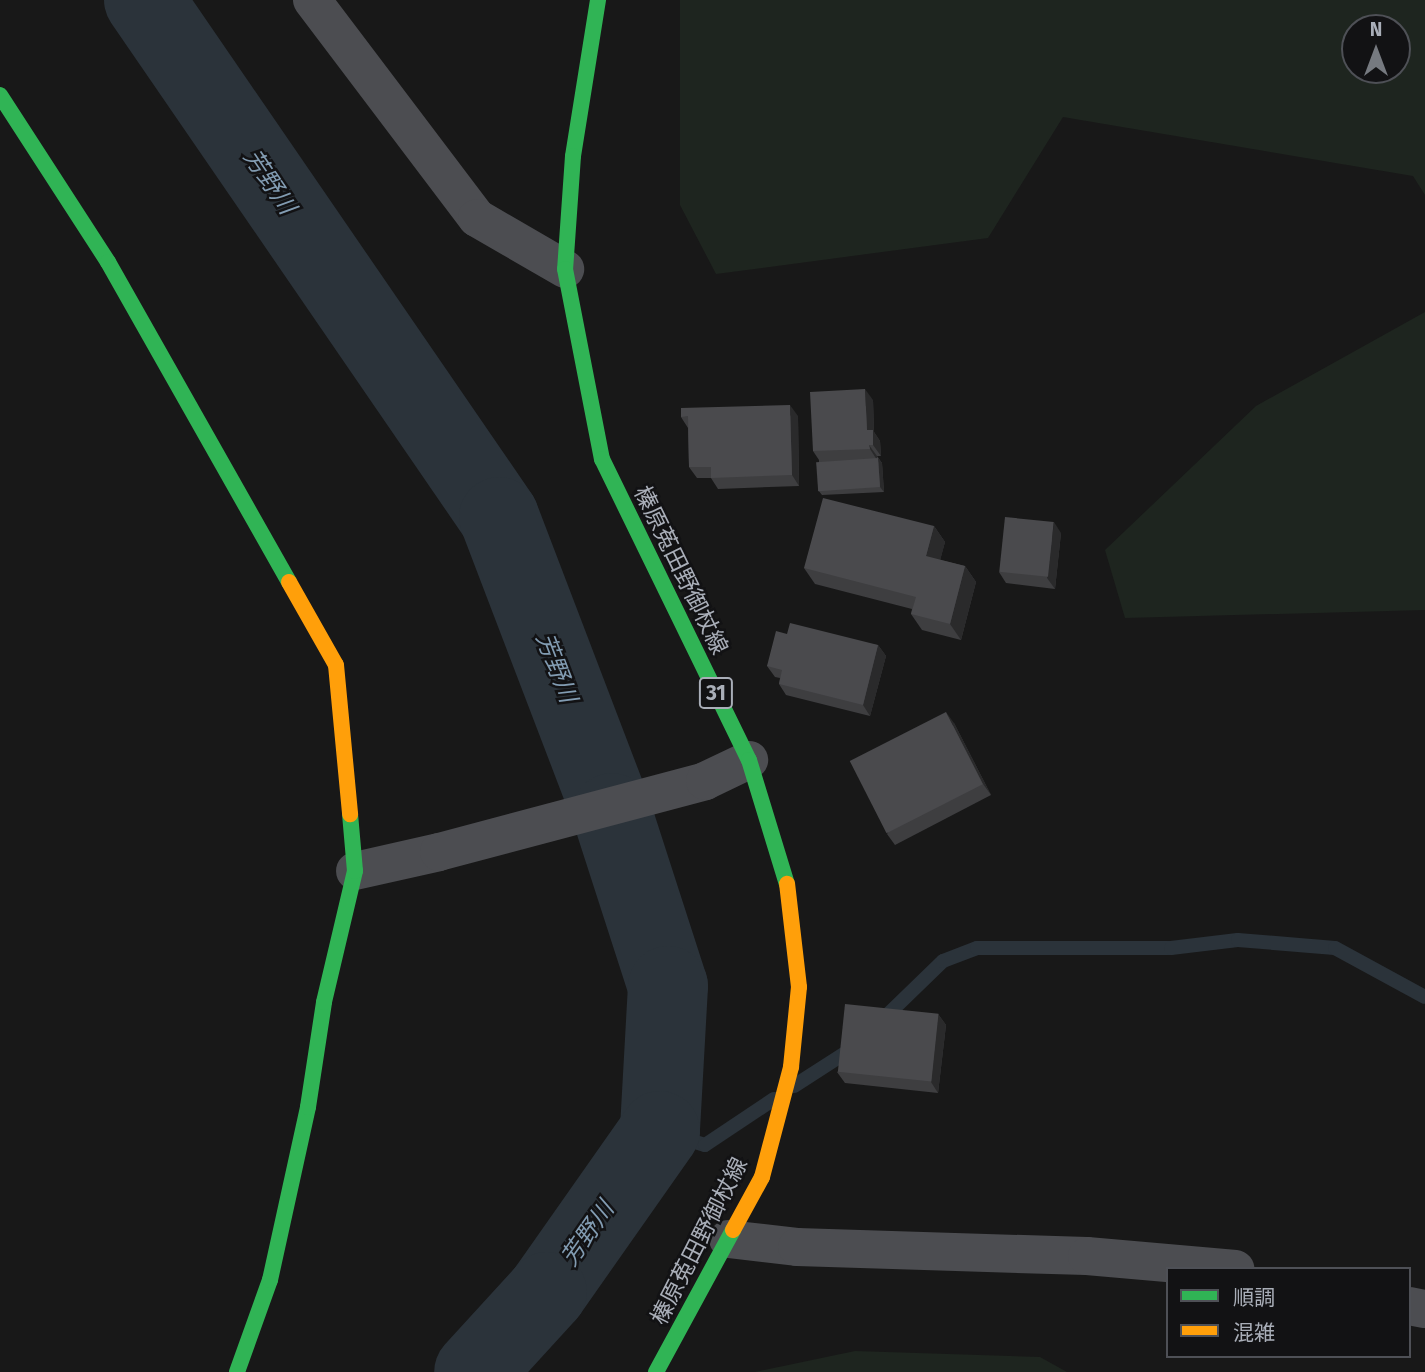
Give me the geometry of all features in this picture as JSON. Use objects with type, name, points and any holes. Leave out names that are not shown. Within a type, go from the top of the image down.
[{"type":"main road","name":"榛原菟田野御杖線","points":[[598,0],[573,156],[565,269],[602,459],[749,760],[790,895],[799,987],[791,1067],[762,1177],[656,1372]]},
{"type":"main road","points":[[0,95],[108,262],[336,665],[355,871],[324,1002],[308,1107],[270,1280],[237,1372]]},
{"type":"street","points":[[312,0],[477,218],[565,269]]},
{"type":"street","points":[[355,871],[439,852],[705,781],[749,760]]},
{"type":"street","points":[[728,1239],[797,1247],[1087,1256],[1212,1267]]},
{"type":"shaded area","points":[[680,0],[1425,0],[1425,195],[1413,176],[1063,117],[988,238],[716,274],[680,205]]},
{"type":"shaded area","points":[[1425,312],[1425,610],[1125,618],[1105,550],[1256,406]]},
{"type":"shaded area","points":[[855,1351],[1040,1357],[1067,1372],[755,1372]]},
{"type":"building","points":[[865,389],[867,430],[873,430],[873,445],[869,445],[870,449],[813,451],[810,392]]},
{"type":"building","points":[[790,405],[792,475],[711,478],[711,467],[689,467],[688,416],[681,417],[681,408]]},
{"type":"building","points":[[878,458],[880,487],[818,491],[816,462]]},
{"type":"building","points":[[823,498],[934,526],[926,556],[965,566],[950,624],[911,614],[916,597],[804,568]]},
{"type":"building","points":[[1005,517],[1054,522],[1048,577],[999,572]]},
{"type":"building","points":[[790,623],[878,645],[863,705],[779,684],[782,670],[767,666],[776,631],[787,634]]},
{"type":"building","points":[[946,712],[983,784],[887,833],[850,761]]},
{"type":"building","points":[[845,1004],[938,1014],[931,1081],[838,1072]]},
{"type":"waterway","name":"芳野川","points":[[144,0],[499,517],[612,813],[668,986],[660,1131],[547,1292],[474,1372]]},
{"type":"waterway","points":[[879,1023],[943,961],[977,948],[1171,948],[1238,940],[1335,948],[1425,997]]},
{"type":"waterway","points":[[794,1086],[853,1048]]},
{"type":"waterway","points":[[660,1131],[705,1145],[774,1099]]},
{"type":"traffic: fast","points":[[598,0],[573,156],[565,269],[602,459],[749,760],[787,884]]},
{"type":"traffic: fast","points":[[0,95],[108,262],[289,582]]},
{"type":"traffic: fast","points":[[237,1372],[270,1280],[308,1107],[324,1002],[355,871],[350,814]]},
{"type":"traffic: fast","points":[[656,1372],[733,1230]]},
{"type":"traffic: slow","points":[[289,582],[336,665],[350,814]]},
{"type":"traffic: slow","points":[[733,1230],[762,1177],[791,1067],[799,987],[787,884]]}]
